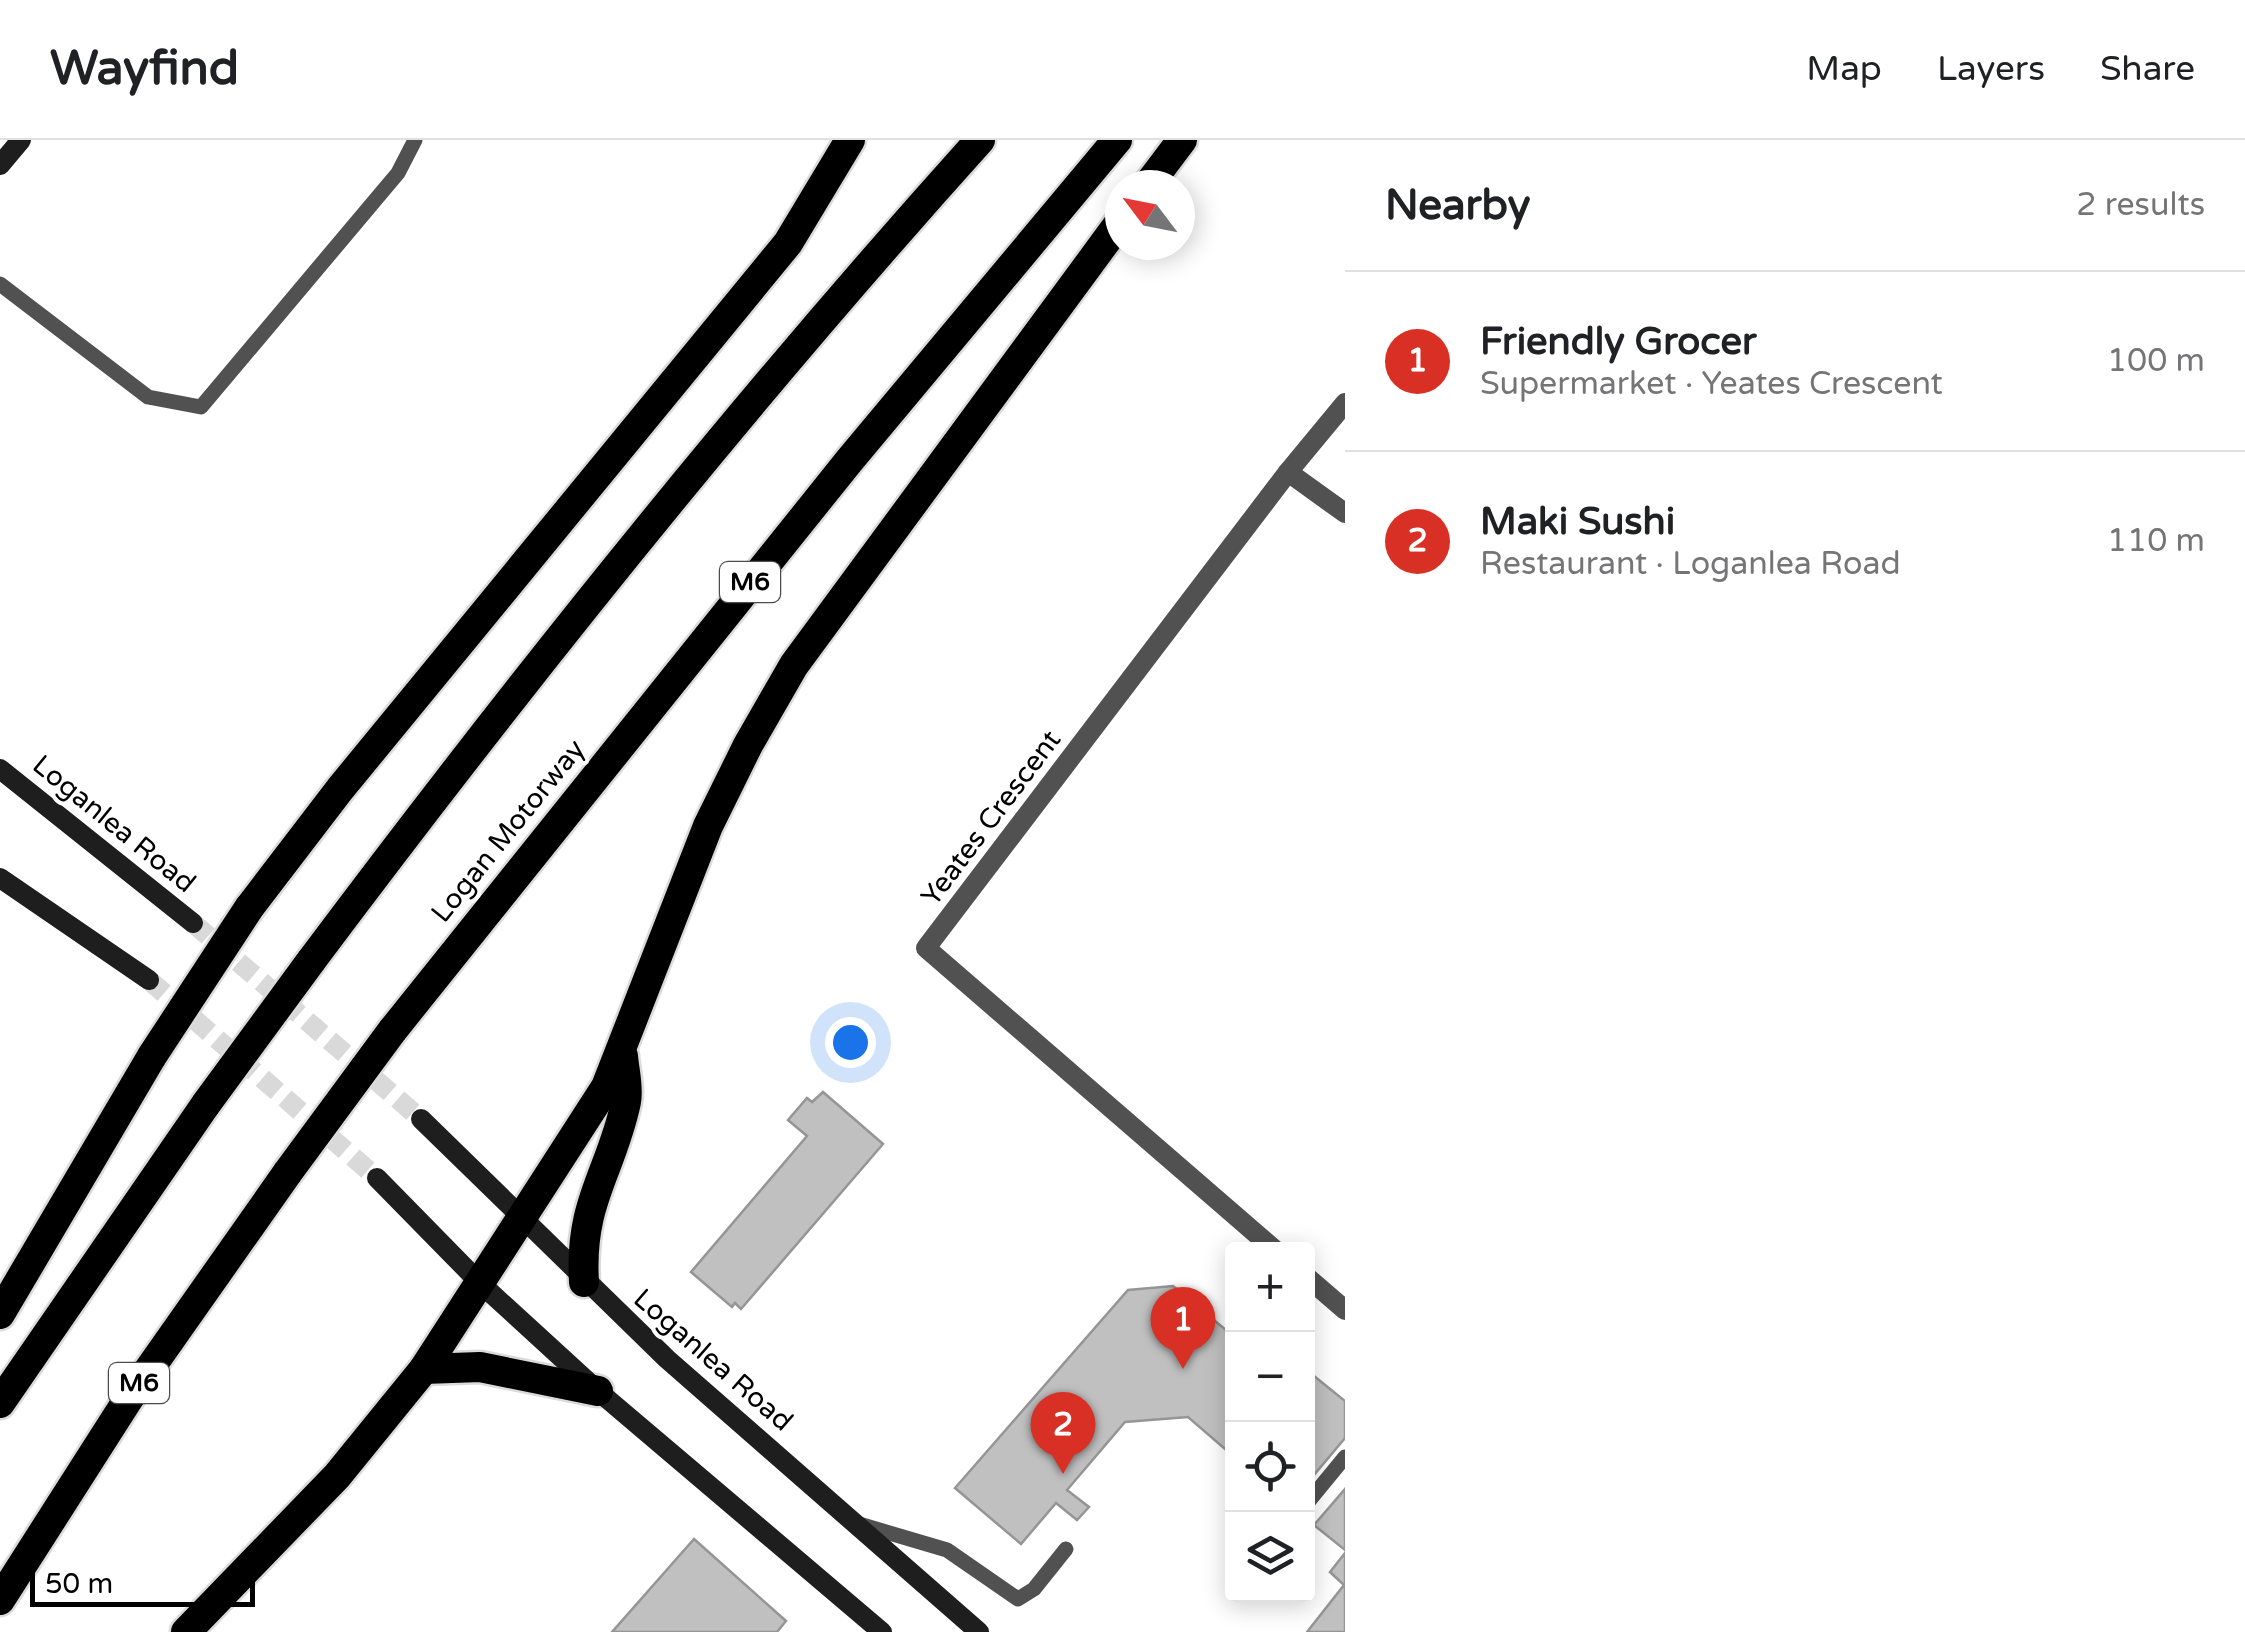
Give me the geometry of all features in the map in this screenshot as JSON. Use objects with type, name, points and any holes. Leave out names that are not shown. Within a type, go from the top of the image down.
[{"type":"highway","points":[[0,1314],[152,1056],[250,908],[340,789],[788,243],[850,140]]},
{"type":"highway","points":[[0,1403],[206,1104],[559,634],[725,432],[980,140]]},
{"type":"highway","name":"Logan Motorway","points":[[0,1600],[129,1398],[392,1031],[849,461],[1117,140]]},
{"type":"highway","points":[[1159,170],[1182,140]]},
{"type":"highway","points":[[186,1632],[337,1476],[424,1369],[585,1124],[622,1052],[708,826],[794,664],[1105,242]]},
{"type":"highway","points":[[584,1282],[581,1239],[587,1213],[627,1099],[622,1052]]},
{"type":"highway","points":[[424,1369],[480,1367],[598,1391]]},
{"type":"main road","points":[[0,166],[21,140]]},
{"type":"main road","name":"Loganlea Road","points":[[0,770],[193,923]]},
{"type":"main road","points":[[0,878],[149,980]]},
{"type":"main road","name":"Loganlea Road","points":[[420,1119],[584,1282],[979,1632]]},
{"type":"main road","points":[[376,1178],[480,1283],[598,1391],[882,1632]]},
{"type":"street","name":"Yeates Crescent","points":[[1266,1242],[926,948],[1288,472],[1345,404]]},
{"type":"street","points":[[1288,472],[1345,513]]},
{"type":"street","points":[[1315,1284],[1345,1310]]},
{"type":"lane","points":[[0,284],[148,397],[201,407],[398,172],[416,140]]},
{"type":"lane","points":[[1315,1494],[1345,1458]]},
{"type":"lane","points":[[858,1524],[947,1550],[1018,1599],[1034,1589],[1066,1549]]},
{"type":"building","points":[[823,1092],[883,1144],[741,1309],[735,1303],[732,1307],[691,1272],[807,1136],[788,1120],[807,1098],[812,1102]]},
{"type":"building","points":[[1173,1286],[1225,1329],[1225,1449],[1188,1417],[1125,1422],[1067,1490],[1089,1507],[1077,1520],[1056,1503],[1021,1544],[955,1488],[1128,1290]]},
{"type":"building","points":[[1315,1377],[1345,1401],[1345,1438],[1315,1474]]},
{"type":"building","points":[[1345,1489],[1345,1550],[1315,1524]]},
{"type":"building","points":[[694,1539],[786,1621],[777,1632],[612,1632]]},
{"type":"building","points":[[1345,1553],[1345,1632],[1307,1632],[1344,1585],[1330,1572]]},
{"type":"tunnel","points":[[193,923],[421,1119]]},
{"type":"tunnel","points":[[149,980],[377,1178]]},
{"type":"place","name":"Friendly Grocer","points":[[1183,1369]]},
{"type":"place","name":"Maki Sushi","points":[[1063,1474]]}]
